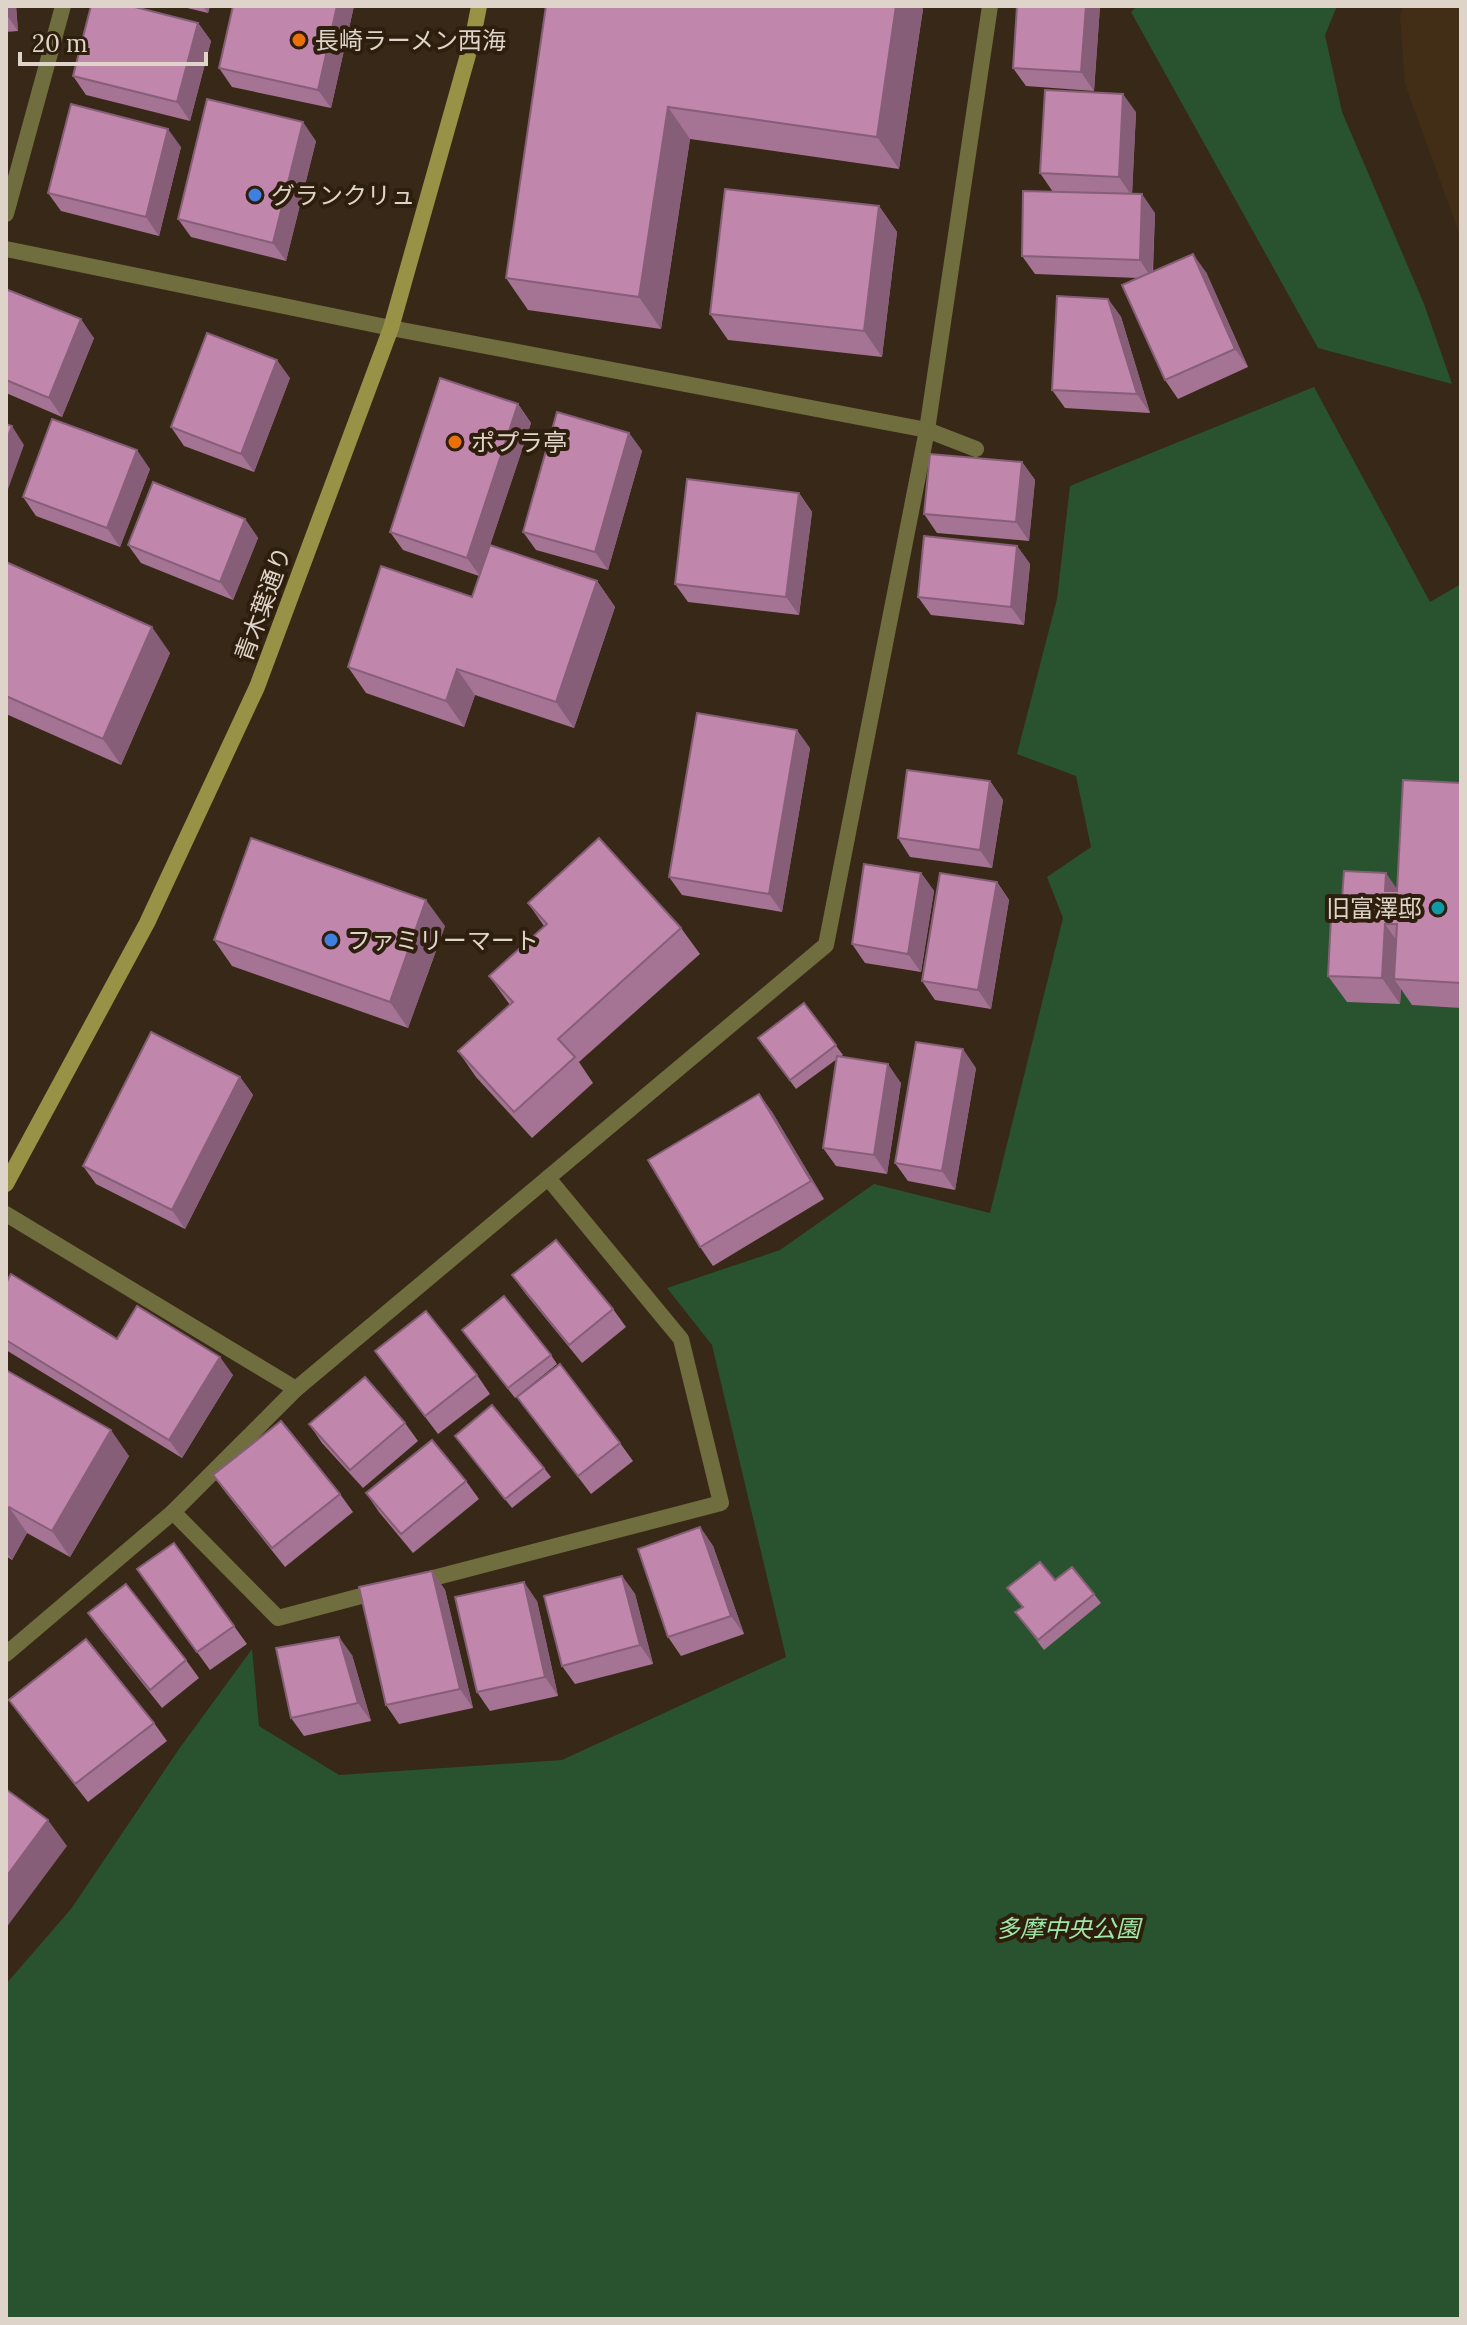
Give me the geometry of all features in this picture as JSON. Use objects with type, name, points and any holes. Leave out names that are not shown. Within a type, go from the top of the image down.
[{"type":"street","points":[[6,214],[63,6]]},
{"type":"street","name":"青木葉通り","points":[[6,1184],[147,923],[257,687],[391,328],[479,6]]},
{"type":"street","points":[[6,1654],[173,1512],[296,1389],[826,945],[927,430],[990,6]]},
{"type":"street","points":[[6,249],[391,328],[927,430],[976,449]]},
{"type":"street","points":[[173,1512],[278,1618],[721,1503],[681,1339],[548,1178]]},
{"type":"street","points":[[6,1214],[296,1389]]},
{"type":"shaded area","points":[[1403,6],[1461,6],[1461,238],[1405,84],[1400,16]]},
{"type":"green space","points":[[1137,6],[1337,6],[1325,35],[1342,112],[1424,304],[1452,384],[1318,348],[1131,12]]},
{"type":"green space","name":"多摩中央公園","points":[[1314,387],[1430,602],[1461,584],[1461,2319],[6,2319],[6,1984],[71,1909],[179,1749],[252,1649],[259,1726],[339,1775],[562,1760],[786,1657],[712,1345],[667,1288],[780,1250],[874,1184],[990,1213],[1063,918],[1047,877],[1091,847],[1076,776],[1017,754],[1057,599],[1070,486]]},
{"type":"building","points":[[91,6],[131,6],[198,23],[177,102],[73,76]]},
{"type":"building","points":[[233,6],[337,6],[318,90],[219,68]]},
{"type":"building","points":[[546,6],[896,6],[877,137],[668,107],[639,297],[506,278]]},
{"type":"building","points":[[1017,6],[1086,6],[1081,72],[1013,68]]},
{"type":"building","points":[[1045,90],[1123,94],[1119,177],[1040,173]]},
{"type":"building","points":[[207,99],[303,122],[273,243],[178,219]]},
{"type":"building","points":[[71,104],[168,129],[146,217],[48,193]]},
{"type":"building","points":[[725,189],[879,206],[864,331],[710,314]]},
{"type":"building","points":[[1023,191],[1142,194],[1140,260],[1022,256]]},
{"type":"building","points":[[1193,254],[1235,349],[1165,380],[1122,285]]},
{"type":"building","points":[[8,290],[81,319],[49,398],[6,380]]},
{"type":"building","points":[[1057,296],[1108,299],[1137,394],[1052,390]]},
{"type":"building","points":[[207,333],[277,360],[241,454],[171,427]]},
{"type":"building","points":[[440,378],[518,404],[467,558],[390,532]]},
{"type":"building","points":[[557,412],[629,433],[595,552],[523,532]]},
{"type":"building","points":[[52,419],[137,450],[107,528],[23,497]]},
{"type":"building","points":[[6,424],[12,426],[6,441]]},
{"type":"building","points":[[930,454],[1022,462],[1016,522],[924,514]]},
{"type":"building","points":[[687,479],[799,493],[786,597],[675,584]]},
{"type":"building","points":[[153,482],[245,519],[220,582],[128,545]]},
{"type":"building","points":[[924,536],[1017,546],[1011,607],[918,597]]},
{"type":"building","points":[[490,545],[597,581],[556,702],[457,669],[446,701],[348,667],[381,566],[472,597]]},
{"type":"building","points":[[6,562],[152,627],[103,739],[6,696]]},
{"type":"building","points":[[697,713],[797,730],[769,894],[669,877]]},
{"type":"building","points":[[907,770],[990,781],[980,850],[898,838]]},
{"type":"building","name":"旧富澤邸","points":[[1403,780],[1461,783],[1461,983],[1394,979],[1397,924],[1385,924],[1382,978],[1328,976],[1332,898],[1342,899],[1344,871],[1386,873],[1385,891],[1397,891]]},
{"type":"building","points":[[251,838],[426,900],[390,1002],[214,940]]},
{"type":"building","points":[[599,838],[681,928],[558,1039],[575,1057],[514,1112],[458,1051],[513,1002],[489,976],[547,924],[528,903]]},
{"type":"building","points":[[864,864],[921,873],[908,954],[852,944]]},
{"type":"building","points":[[940,873],[997,882],[978,990],[922,981]]},
{"type":"building","points":[[804,1003],[836,1045],[790,1080],[758,1038]]},
{"type":"building","points":[[151,1032],[240,1077],[172,1210],[83,1166]]},
{"type":"building","points":[[916,1042],[963,1049],[942,1171],[895,1163]]},
{"type":"building","points":[[837,1056],[888,1064],[874,1155],[823,1148]]},
{"type":"building","points":[[759,1094],[811,1181],[700,1247],[648,1160]]},
{"type":"building","points":[[556,1240],[613,1309],[569,1345],[512,1275]]},
{"type":"building","points":[[11,1274],[117,1339],[137,1306],[220,1357],[169,1440],[6,1340],[6,1283]]},
{"type":"building","points":[[504,1296],[551,1355],[508,1388],[462,1330]]},
{"type":"building","points":[[426,1311],[477,1375],[425,1416],[375,1351]]},
{"type":"building","points":[[560,1364],[620,1443],[578,1476],[517,1397]]},
{"type":"building","points":[[6,1370],[111,1430],[52,1531],[9,1507],[6,1512]]},
{"type":"building","points":[[365,1377],[405,1423],[350,1470],[309,1424]]},
{"type":"building","points":[[492,1405],[544,1468],[505,1499],[455,1436]]},
{"type":"building","points":[[281,1421],[340,1494],[272,1548],[213,1475]]},
{"type":"building","points":[[432,1440],[466,1481],[401,1534],[366,1493]]},
{"type":"building","points":[[700,1527],[731,1616],[668,1637],[638,1549]]},
{"type":"building","points":[[174,1543],[234,1626],[197,1652],[137,1569]]},
{"type":"building","points":[[1040,1562],[1055,1580],[1072,1567],[1094,1594],[1038,1640],[1015,1612],[1023,1607],[1007,1588]]},
{"type":"building","points":[[432,1571],[460,1689],[386,1705],[359,1587]]},
{"type":"building","points":[[622,1576],[640,1645],[562,1666],[544,1596]]},
{"type":"building","points":[[524,1582],[545,1677],[477,1692],[455,1597]]},
{"type":"building","points":[[126,1584],[186,1660],[150,1690],[88,1613]]},
{"type":"building","points":[[339,1637],[358,1703],[291,1718],[276,1648]]},
{"type":"building","points":[[86,1639],[154,1723],[75,1784],[9,1700]]},
{"type":"building","points":[[6,1791],[48,1820],[6,1877]]},
{"type":"place","name":"長崎ラーメン西海","points":[[299,40]]},
{"type":"place","name":"グランクリュ","points":[[255,195]]},
{"type":"place","name":"ポプラ亭","points":[[455,442]]},
{"type":"place","name":"旧富澤邸","points":[[1438,908]]},
{"type":"place","name":"ファミリーマート","points":[[331,940]]}]
